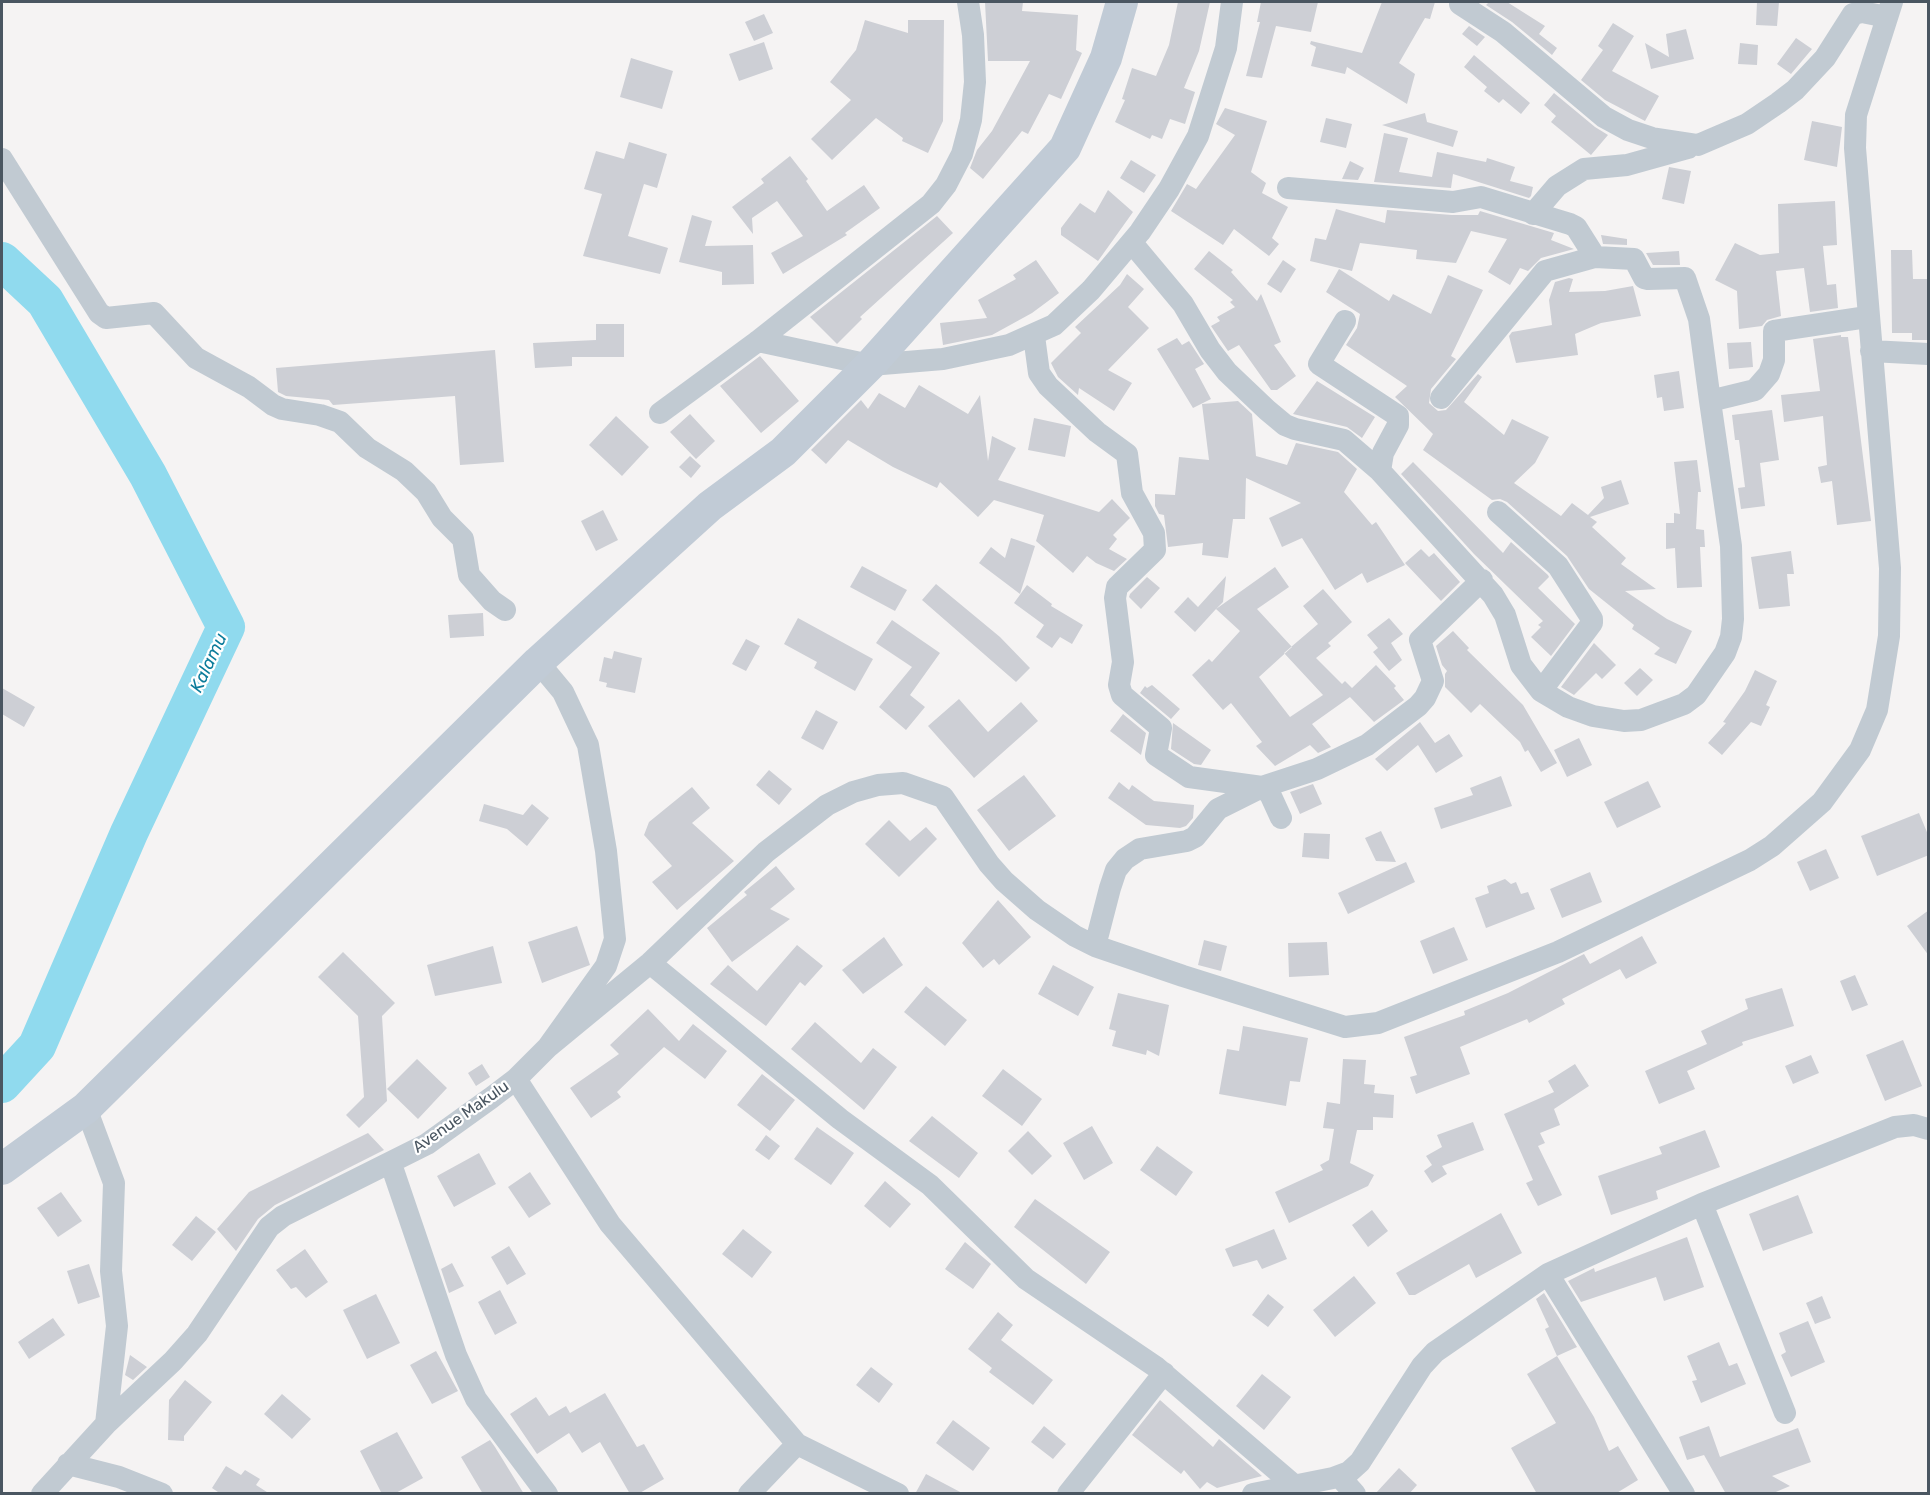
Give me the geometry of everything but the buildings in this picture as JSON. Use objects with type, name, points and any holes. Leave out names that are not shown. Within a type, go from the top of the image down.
[{"type":"main road","points":[[2,1169],[86,1108],[538,662],[710,506],[783,452],[870,365],[1065,148],[1107,58],[1122,2]]},
{"type":"street","points":[[660,413],[758,341],[931,204],[946,184],[962,154],[971,120],[975,82],[973,35],[968,2]]},
{"type":"street","points":[[758,341],[870,365],[943,359],[1009,345],[1034,336],[1054,325],[1091,290],[1132,243],[1169,189],[1198,136],[1226,48],[1232,2]]},
{"type":"street","points":[[1533,214],[1557,186],[1584,169],[1627,165],[1698,145],[1747,124],[1795,90],[1825,58],[1853,14],[1862,12],[1887,16],[1892,2]]},
{"type":"street","points":[[548,1047],[650,963],[766,852],[828,805],[853,792],[878,785],[903,783],[943,797],[988,864],[1004,881],[1037,910],[1075,936],[1095,946],[1345,1027],[1362,1027],[1378,1023],[1558,952],[1750,861],[1772,846],[1822,802],[1860,750],[1877,710],[1889,636],[1891,598],[1867,317],[1855,132],[1856,115],[1892,2]]},
{"type":"street","points":[[1460,4],[1503,32],[1604,117],[1628,130],[1652,138],[1698,145]]},
{"type":"street","points":[[2,159],[99,313],[106,318],[117,318],[154,313],[196,358],[249,387],[273,405],[282,409],[320,415],[339,422],[367,447],[404,471],[426,492],[442,518],[463,539],[469,575],[492,601],[505,610]]},
{"type":"street","points":[[1288,188],[1442,201],[1481,197],[1576,227],[1595,257]]},
{"type":"street","points":[[1132,243],[1183,304],[1222,366],[1267,410],[1285,425],[1295,429],[1344,440],[1380,471],[1482,580],[1505,615],[1521,665],[1541,691],[1568,707],[1593,716],[1624,721],[1641,720],[1684,704],[1696,695],[1725,653],[1733,619],[1731,546],[1699,319],[1689,282],[1680,276],[1644,278],[1634,259],[1595,257],[1545,271],[1441,398]]},
{"type":"street","points":[[1710,401],[1755,390],[1769,374],[1774,360],[1774,331],[1867,317]]},
{"type":"street","points":[[1345,321],[1319,364],[1398,416],[1398,425],[1383,453],[1380,471]]},
{"type":"street","points":[[1034,336],[1039,373],[1048,386],[1097,432],[1126,454],[1132,493],[1156,543],[1155,550],[1117,587],[1115,598],[1123,662],[1119,685],[1122,695],[1161,729],[1156,755],[1189,777],[1262,787],[1270,794],[1281,818]]},
{"type":"street","points":[[1871,351],[1929,354]]},
{"type":"street","points":[[1498,512],[1558,566],[1592,619],[1592,623],[1541,691]]},
{"type":"street","points":[[1095,946],[1116,870],[1125,859],[1140,849],[1187,842],[1195,837],[1218,809],[1262,787],[1317,769],[1367,746],[1418,706],[1425,698],[1433,681],[1420,640],[1482,580]]},
{"type":"street","name":"Avenue Makulu","points":[[42,1494],[106,1424],[173,1361],[197,1334],[269,1227],[283,1216],[391,1164],[426,1144],[516,1079],[548,1047],[606,966],[615,939],[606,851],[588,746],[563,692],[538,662]]},
{"type":"street","points":[[650,963],[840,1119],[930,1185],[1007,1263],[1026,1279],[1164,1373],[1295,1486]]},
{"type":"street","points":[[516,1079],[610,1224],[796,1444],[898,1494]]},
{"type":"street","points":[[86,1108],[114,1183],[111,1271],[117,1326],[106,1424]]},
{"type":"street","points":[[1253,1494],[1339,1476],[1360,1462],[1422,1366],[1435,1352],[1548,1274],[1702,1204],[1895,1127],[1914,1125],[1929,1129]]},
{"type":"street","points":[[391,1164],[456,1355],[476,1399],[547,1494]]},
{"type":"street","points":[[1702,1204],[1785,1413]]},
{"type":"street","points":[[1548,1274],[1684,1494]]},
{"type":"street","points":[[1068,1494],[1164,1373]]},
{"type":"street","points":[[749,1494],[796,1444]]},
{"type":"street","points":[[68,1464],[119,1477],[162,1494]]},
{"type":"street","points":[[1339,1476],[1355,1494]]},
{"type":"waterway","name":"Kalamu","points":[[2,261],[45,301],[148,475],[226,627],[129,833],[37,1046],[2,1084]]}]
